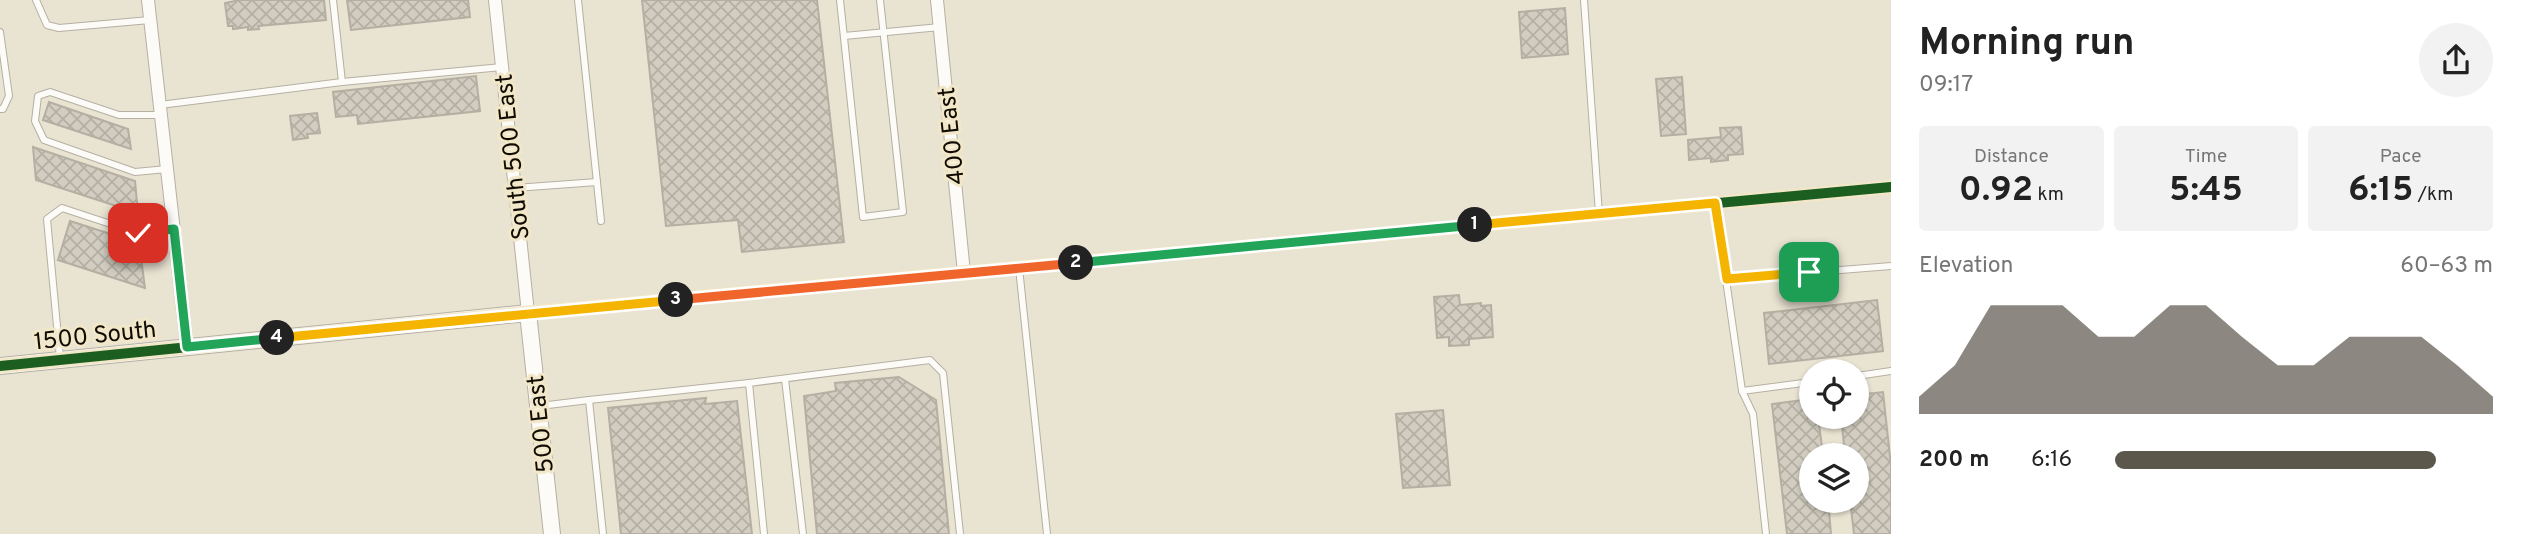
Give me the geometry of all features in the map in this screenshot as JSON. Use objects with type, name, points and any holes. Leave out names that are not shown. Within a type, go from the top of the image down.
[{"type":"street","points":[[148,0],[187,347]]},
{"type":"street","name":"South 500 East","points":[[495,0],[528,313]]},
{"type":"street","name":"400 East","points":[[937,0],[964,273]]},
{"type":"street","points":[[528,313],[1891,187]]},
{"type":"street","name":"1500 South","points":[[0,366],[528,313]]},
{"type":"street","name":"500 East","points":[[528,313],[552,534]]},
{"type":"lane","points":[[36,0],[47,25],[59,28],[150,20]]},
{"type":"lane","points":[[333,0],[342,82]]},
{"type":"lane","points":[[578,0],[601,221]]},
{"type":"lane","points":[[840,0],[863,217],[903,212],[880,0]]},
{"type":"lane","points":[[1584,0],[1599,214]]},
{"type":"lane","points":[[844,36],[940,27]]},
{"type":"lane","points":[[0,32],[9,96],[3,109],[0,109]]},
{"type":"lane","points":[[167,169],[135,172],[44,140],[34,121],[38,96],[50,92],[119,115],[342,82],[502,67]]},
{"type":"lane","points":[[515,188],[597,181]]},
{"type":"lane","points":[[1715,203],[1742,391],[1753,414],[1766,534]]},
{"type":"lane","points":[[60,360],[47,219],[62,208],[138,233],[174,229]]},
{"type":"lane","points":[[1727,279],[1891,266]]},
{"type":"lane","points":[[1019,268],[1047,534]]},
{"type":"lane","points":[[538,406],[930,360],[943,373],[960,534]]},
{"type":"lane","points":[[1869,374],[1891,371]]},
{"type":"lane","points":[[785,379],[803,534]]},
{"type":"lane","points":[[749,383],[764,534]]},
{"type":"lane","points":[[1742,391],[1799,384]]},
{"type":"lane","points":[[589,400],[603,534]]},
{"type":"building","points":[[240,0],[324,0],[326,20],[258,26],[259,29],[233,29],[233,26],[228,26],[225,3]]},
{"type":"building","points":[[347,0],[468,0],[470,17],[351,30]]},
{"type":"building","points":[[642,0],[817,0],[844,242],[742,252],[738,220],[666,226]]},
{"type":"building","points":[[1565,8],[1568,54],[1522,58],[1519,12]]},
{"type":"building","points":[[476,76],[480,111],[358,124],[357,115],[336,117],[333,92]]},
{"type":"building","points":[[1682,77],[1686,134],[1661,136],[1656,79]]},
{"type":"building","points":[[49,102],[128,129],[131,149],[43,120]]},
{"type":"building","points":[[317,113],[320,133],[307,134],[308,138],[293,140],[290,116]]},
{"type":"building","points":[[1741,127],[1743,154],[1728,155],[1728,160],[1711,162],[1711,158],[1689,160],[1688,140],[1721,137],[1720,128]]},
{"type":"building","points":[[33,147],[135,181],[138,213],[36,180]]},
{"type":"building","points":[[70,221],[139,243],[145,288],[58,260]]},
{"type":"building","points":[[1459,295],[1460,305],[1491,305],[1493,337],[1469,339],[1469,345],[1449,346],[1449,337],[1437,338],[1434,297]]},
{"type":"building","points":[[1877,300],[1883,351],[1769,364],[1764,313]]},
{"type":"building","points":[[899,377],[936,400],[949,534],[817,534],[804,396],[836,391],[835,383]]},
{"type":"building","points":[[1883,392],[1891,466],[1891,534],[1854,534],[1852,513],[1869,513],[1869,443],[1844,443],[1842,429],[1869,429],[1869,394]]},
{"type":"building","points":[[706,398],[705,404],[737,401],[752,534],[621,534],[608,408]]},
{"type":"building","points":[[1799,401],[1799,429],[1820,429],[1821,443],[1799,443],[1799,513],[1829,513],[1831,534],[1787,534],[1772,404]]},
{"type":"building","points":[[1443,410],[1450,485],[1403,488],[1396,414]]},
{"type":"cycle path","points":[[0,366],[528,313],[1891,187]]},
{"type":"route","points":[[138,233],[174,229],[187,347],[1715,203],[1727,279],[1809,272]]}]
